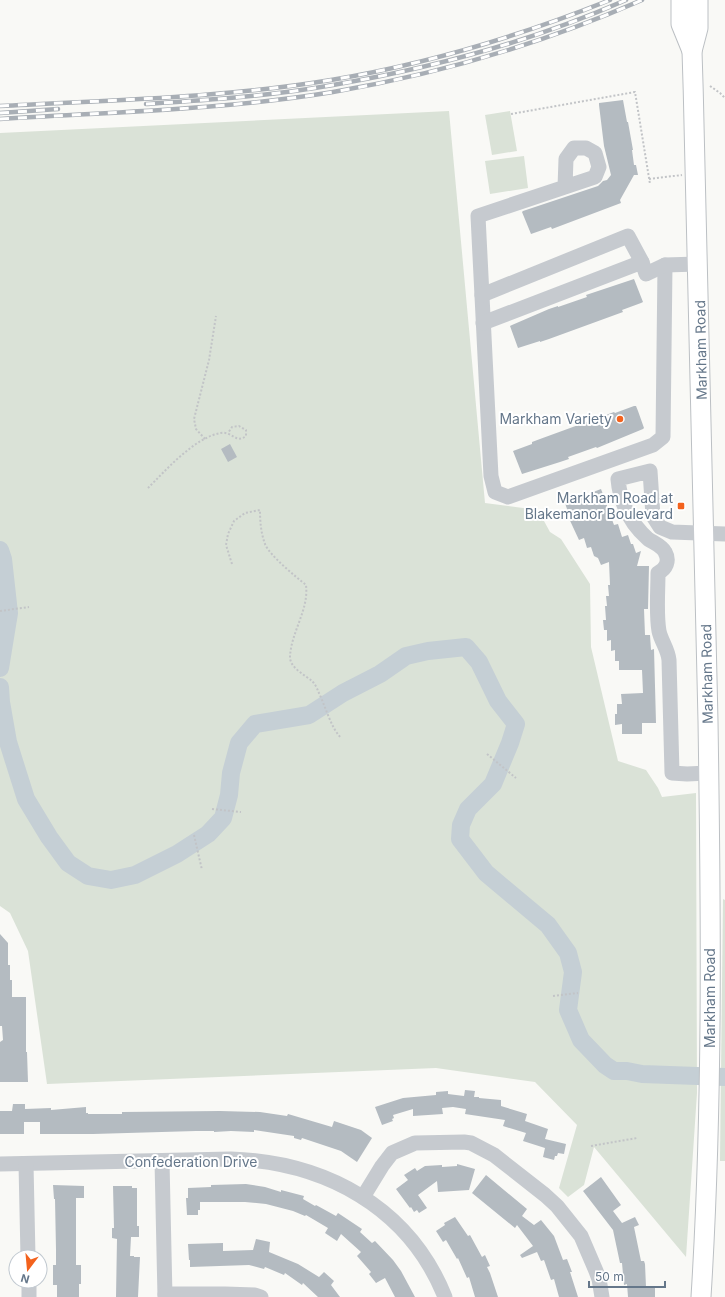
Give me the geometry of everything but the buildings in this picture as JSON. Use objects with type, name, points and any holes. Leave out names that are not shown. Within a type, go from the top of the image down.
[{"type":"main road","name":"Markham Road","points":[[681,0],[681,24],[692,51]]},
{"type":"main road","name":"Markham Road","points":[[698,0],[698,28],[692,51],[705,534],[710,1062],[705,1236],[701,1297]]},
{"type":"street","points":[[565,187],[478,216],[491,476],[495,492],[508,497],[653,445],[663,437],[665,265]]},
{"type":"street","points":[[482,295],[628,236],[642,262],[646,274],[665,265],[698,264]]},
{"type":"street","points":[[483,323],[642,262]]},
{"type":"street","points":[[641,449],[650,471],[653,516],[660,528],[672,532],[725,534]]},
{"type":"street","points":[[650,471],[618,479],[621,498],[631,519],[646,537],[664,550],[667,556],[666,566],[658,573],[658,624],[659,633],[668,651],[669,660],[672,773],[708,773]]},
{"type":"street","points":[[363,1197],[392,1153],[415,1143],[464,1142],[472,1144],[494,1155],[558,1206],[581,1236],[596,1271],[602,1297]]},
{"type":"street","name":"Confederation Drive","points":[[0,1164],[251,1160],[293,1166],[332,1181],[363,1197],[388,1216],[411,1239],[434,1273],[445,1297]]},
{"type":"street","points":[[162,1161],[165,1295],[225,1294],[255,1295],[261,1297]]},
{"type":"street","points":[[26,1164],[28,1249]]},
{"type":"path","points":[[710,86],[725,98]]},
{"type":"path","points":[[511,114],[635,92],[650,184]]},
{"type":"path","points":[[649,179],[682,175]]},
{"type":"path","points":[[205,439],[196,429],[194,419],[209,360],[212,333],[216,316]]},
{"type":"path","points":[[148,488],[186,452],[205,439],[222,433],[228,433],[237,439],[243,439],[246,436],[246,430],[239,426],[232,427],[228,433]]},
{"type":"path","points":[[232,564],[226,545],[228,534],[234,521],[244,513],[260,510],[260,526],[266,546],[286,569],[306,585],[307,596],[290,650],[290,660],[295,668],[314,682],[336,732],[342,738]]},
{"type":"path","points":[[0,611],[29,607]]},
{"type":"path","points":[[487,754],[516,778]]},
{"type":"path","points":[[212,809],[241,812]]},
{"type":"path","points":[[194,836],[202,870]]},
{"type":"path","points":[[553,996],[578,993]]},
{"type":"path","points":[[591,1146],[637,1138]]},
{"type":"shaded area","points":[[449,111],[485,503],[538,510],[550,532],[561,539],[590,584],[591,647],[618,761],[646,770],[662,797],[696,793],[697,1093],[686,1257],[594,1147],[584,1185],[568,1197],[559,1188],[577,1125],[535,1082],[436,1068],[47,1084],[28,951],[10,913],[0,906],[0,133]]},
{"type":"shaded area","points":[[510,111],[517,151],[492,155],[485,115]]},
{"type":"shaded area","points":[[524,156],[528,188],[490,194],[485,161]]},
{"type":"shaded area","points":[[723,899],[725,900],[725,1161],[720,1161]]},
{"type":"waterway","points":[[0,550],[3,559],[9,613],[0,668]]},
{"type":"waterway","points":[[0,687],[8,742],[26,799],[49,837],[68,863],[88,876],[111,880],[135,875],[177,854],[208,834],[223,818],[229,795],[231,773],[239,743],[255,724],[309,715],[343,693],[380,674],[406,656],[428,651],[466,647],[479,662],[498,701],[516,724],[493,784],[468,809],[461,825],[460,839],[486,873],[548,925],[568,953],[573,972],[568,1010],[581,1040],[605,1065],[614,1071],[627,1071],[642,1074],[725,1077]]},
{"type":"railway","points":[[0,106],[207,95],[331,80],[402,66],[473,48],[610,0]]},
{"type":"railway","points":[[146,104],[263,95],[333,85],[408,70],[482,52],[555,28],[626,0]]},
{"type":"railway","points":[[0,119],[209,107],[292,98],[373,85],[452,66],[529,43],[605,16],[642,0]]},
{"type":"railway","points":[[0,113],[58,109]]},
{"type":"place","name":"Markham Variety","points":[[620,419]]},
{"type":"place","name":"Markham Road at Blakemanor Boulevard","points":[[681,506]]}]
